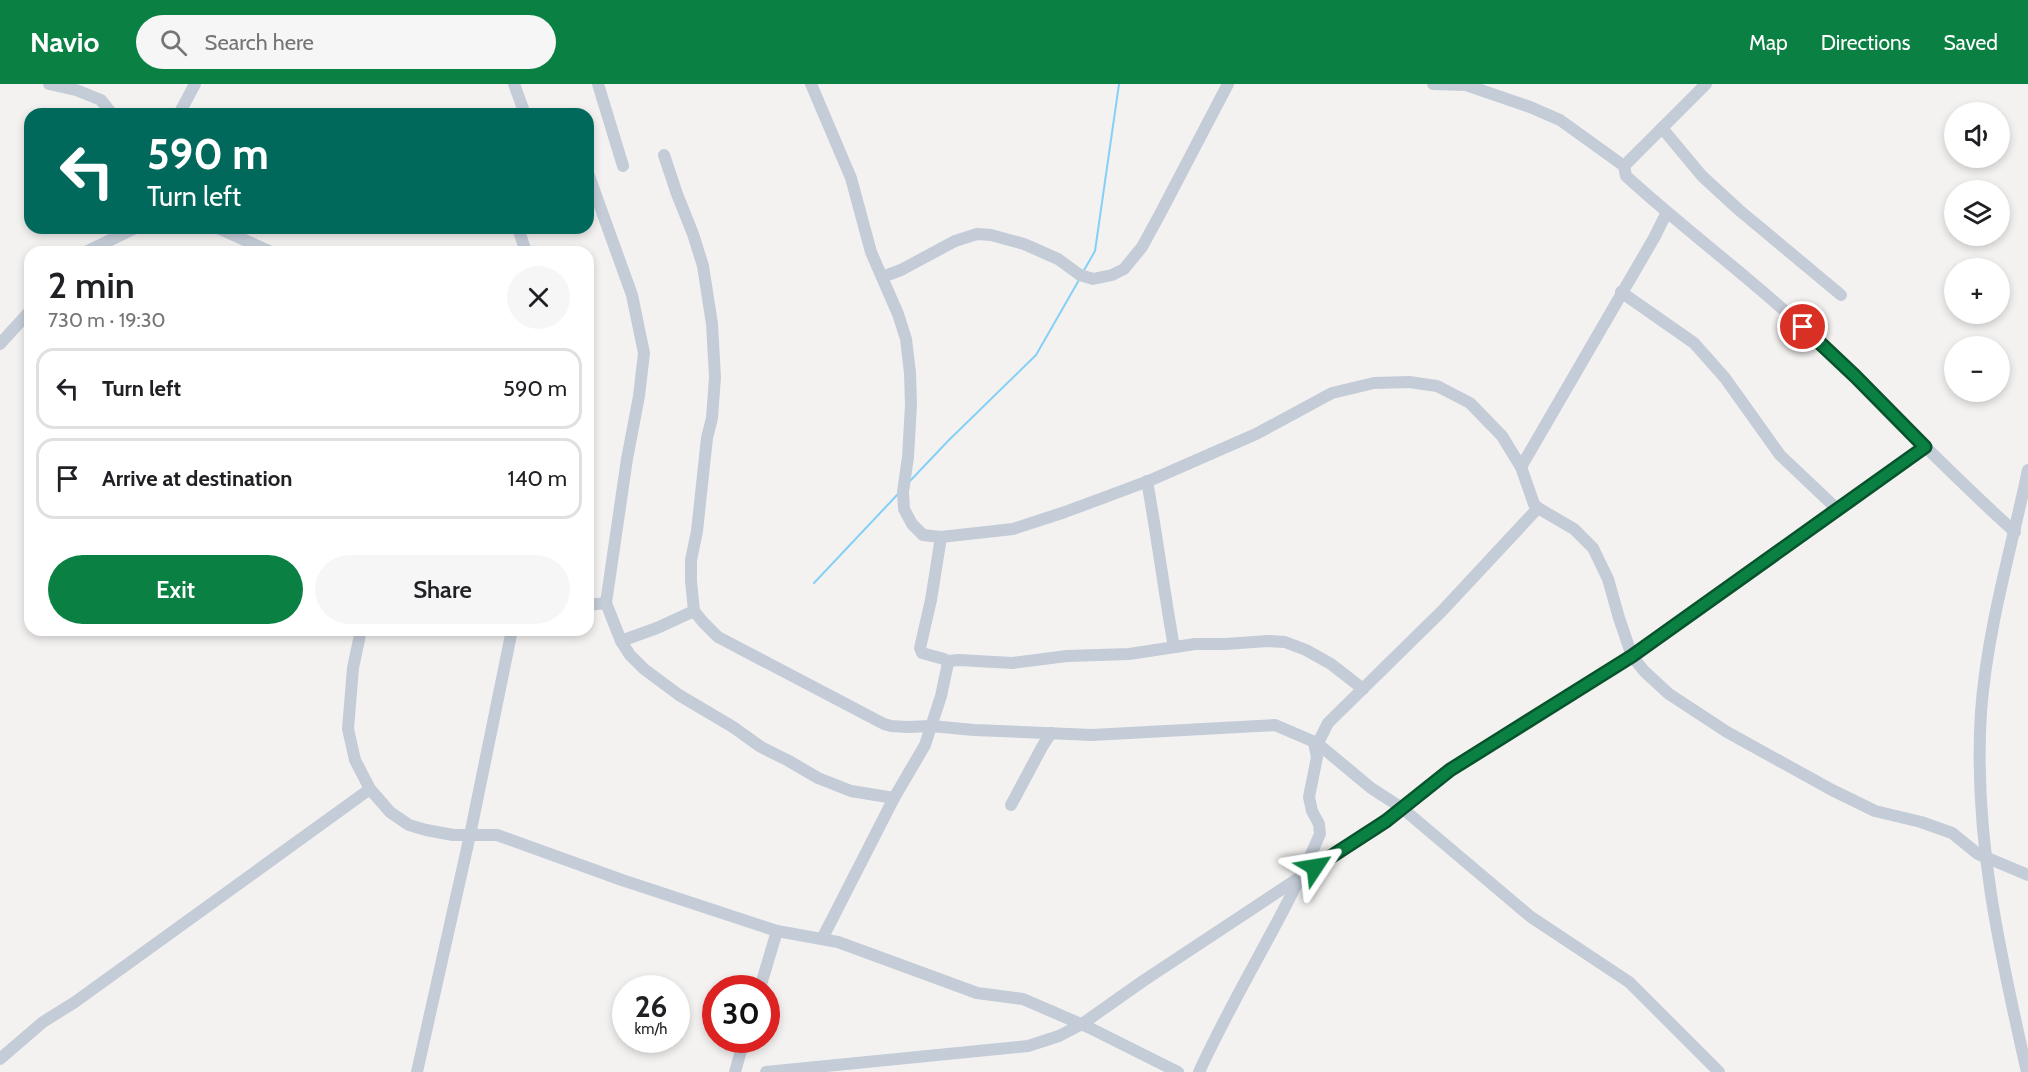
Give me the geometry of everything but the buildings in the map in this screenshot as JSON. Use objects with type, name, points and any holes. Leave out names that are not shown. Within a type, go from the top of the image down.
[{"type":"street","points":[[49,84],[76,90],[101,100],[107,108]]},
{"type":"street","points":[[182,108],[195,84]]},
{"type":"street","points":[[514,84],[523,108]]},
{"type":"street","points":[[598,84],[623,166]]},
{"type":"street","points":[[811,84],[851,178],[871,252],[906,339],[911,405],[903,492],[904,509],[912,524],[923,535],[941,537],[1013,529],[1095,502],[1256,434],[1332,393],[1374,383],[1408,382],[1437,386],[1470,403],[1502,436],[1521,467],[1531,496],[1538,508],[1574,529],[1593,548],[1608,579],[1632,656],[1669,694],[1726,732],[1875,811],[1921,822],[1952,833],[1978,854],[2028,874]]},
{"type":"street","points":[[882,277],[901,270],[955,241],[977,234],[991,235],[1024,244],[1058,259],[1080,274],[1093,279],[1112,276],[1124,269],[1142,247],[1228,84]]},
{"type":"street","points":[[1433,84],[1466,85],[1530,107],[1560,120],[1624,166],[1626,176],[1803,327],[1855,376],[1962,485],[2015,532]]},
{"type":"street","points":[[1624,166],[1706,84]]},
{"type":"street","points":[[1662,128],[1702,176],[1841,295]]},
{"type":"street","points":[[664,155],[703,266],[712,324],[714,377],[712,418],[707,438],[697,531],[691,560],[694,610],[718,637],[875,720],[891,726],[1092,735],[1275,725],[1315,743],[1371,788],[1402,808],[1531,917],[1629,982],[1719,1072]]},
{"type":"street","points":[[594,190],[632,295],[644,353],[606,603],[621,641],[630,655],[679,695],[733,727],[761,747],[818,778],[851,791],[894,798]]},
{"type":"street","points":[[1521,467],[1667,212]]},
{"type":"street","points":[[98,246],[123,234]]},
{"type":"street","points":[[231,234],[258,246]]},
{"type":"street","points":[[1621,292],[1694,343],[1725,378],[1780,454],[1837,509]]},
{"type":"street","points":[[0,344],[24,317]]},
{"type":"street","points":[[766,1072],[854,1068],[1028,1046],[1059,1036],[1082,1024],[1143,981],[1386,821],[1450,770],[1632,656],[1925,447]]},
{"type":"street","points":[[2027,1072],[1998,945],[1986,858],[1982,801],[1981,712],[1988,648],[2028,470]]},
{"type":"street","points":[[1147,481],[1174,647]]},
{"type":"street","points":[[1315,743],[1319,741],[1328,723],[1481,571],[1538,508]]},
{"type":"street","points":[[941,537],[932,600],[920,648],[922,653],[947,661],[1012,663],[1067,656],[1129,654],[1195,644],[1285,642],[1330,664],[1363,689]]},
{"type":"street","points":[[594,604],[606,603]]},
{"type":"street","points":[[621,641],[657,628],[694,610]]},
{"type":"street","points":[[360,636],[353,669],[348,729],[355,760],[370,789],[390,812],[409,825],[426,830],[470,835],[497,835],[777,931],[822,939],[899,963],[977,993],[1023,999],[1082,1024],[1178,1072]]},
{"type":"street","points":[[417,1072],[470,835],[511,636]]},
{"type":"street","points":[[822,939],[894,798],[925,745],[947,661]]},
{"type":"street","points":[[1011,805],[1051,733]]},
{"type":"street","points":[[1199,1072],[1230,1007],[1264,948],[1320,834],[1320,824],[1312,811],[1309,797],[1317,757],[1315,743]]},
{"type":"street","points":[[0,1059],[43,1022],[75,1002],[370,789]]},
{"type":"street","points":[[764,975],[777,931]]},
{"type":"street","points":[[735,1072],[740,1053]]},
{"type":"waterway","points":[[1083,272],[1095,251],[1119,84]]},
{"type":"waterway","points":[[910,481],[1036,355],[1079,280]]},
{"type":"waterway","points":[[814,583],[898,494]]},
{"type":"route","points":[[1315,867],[1386,821],[1450,770],[1632,656],[1925,447],[1803,327]]}]
